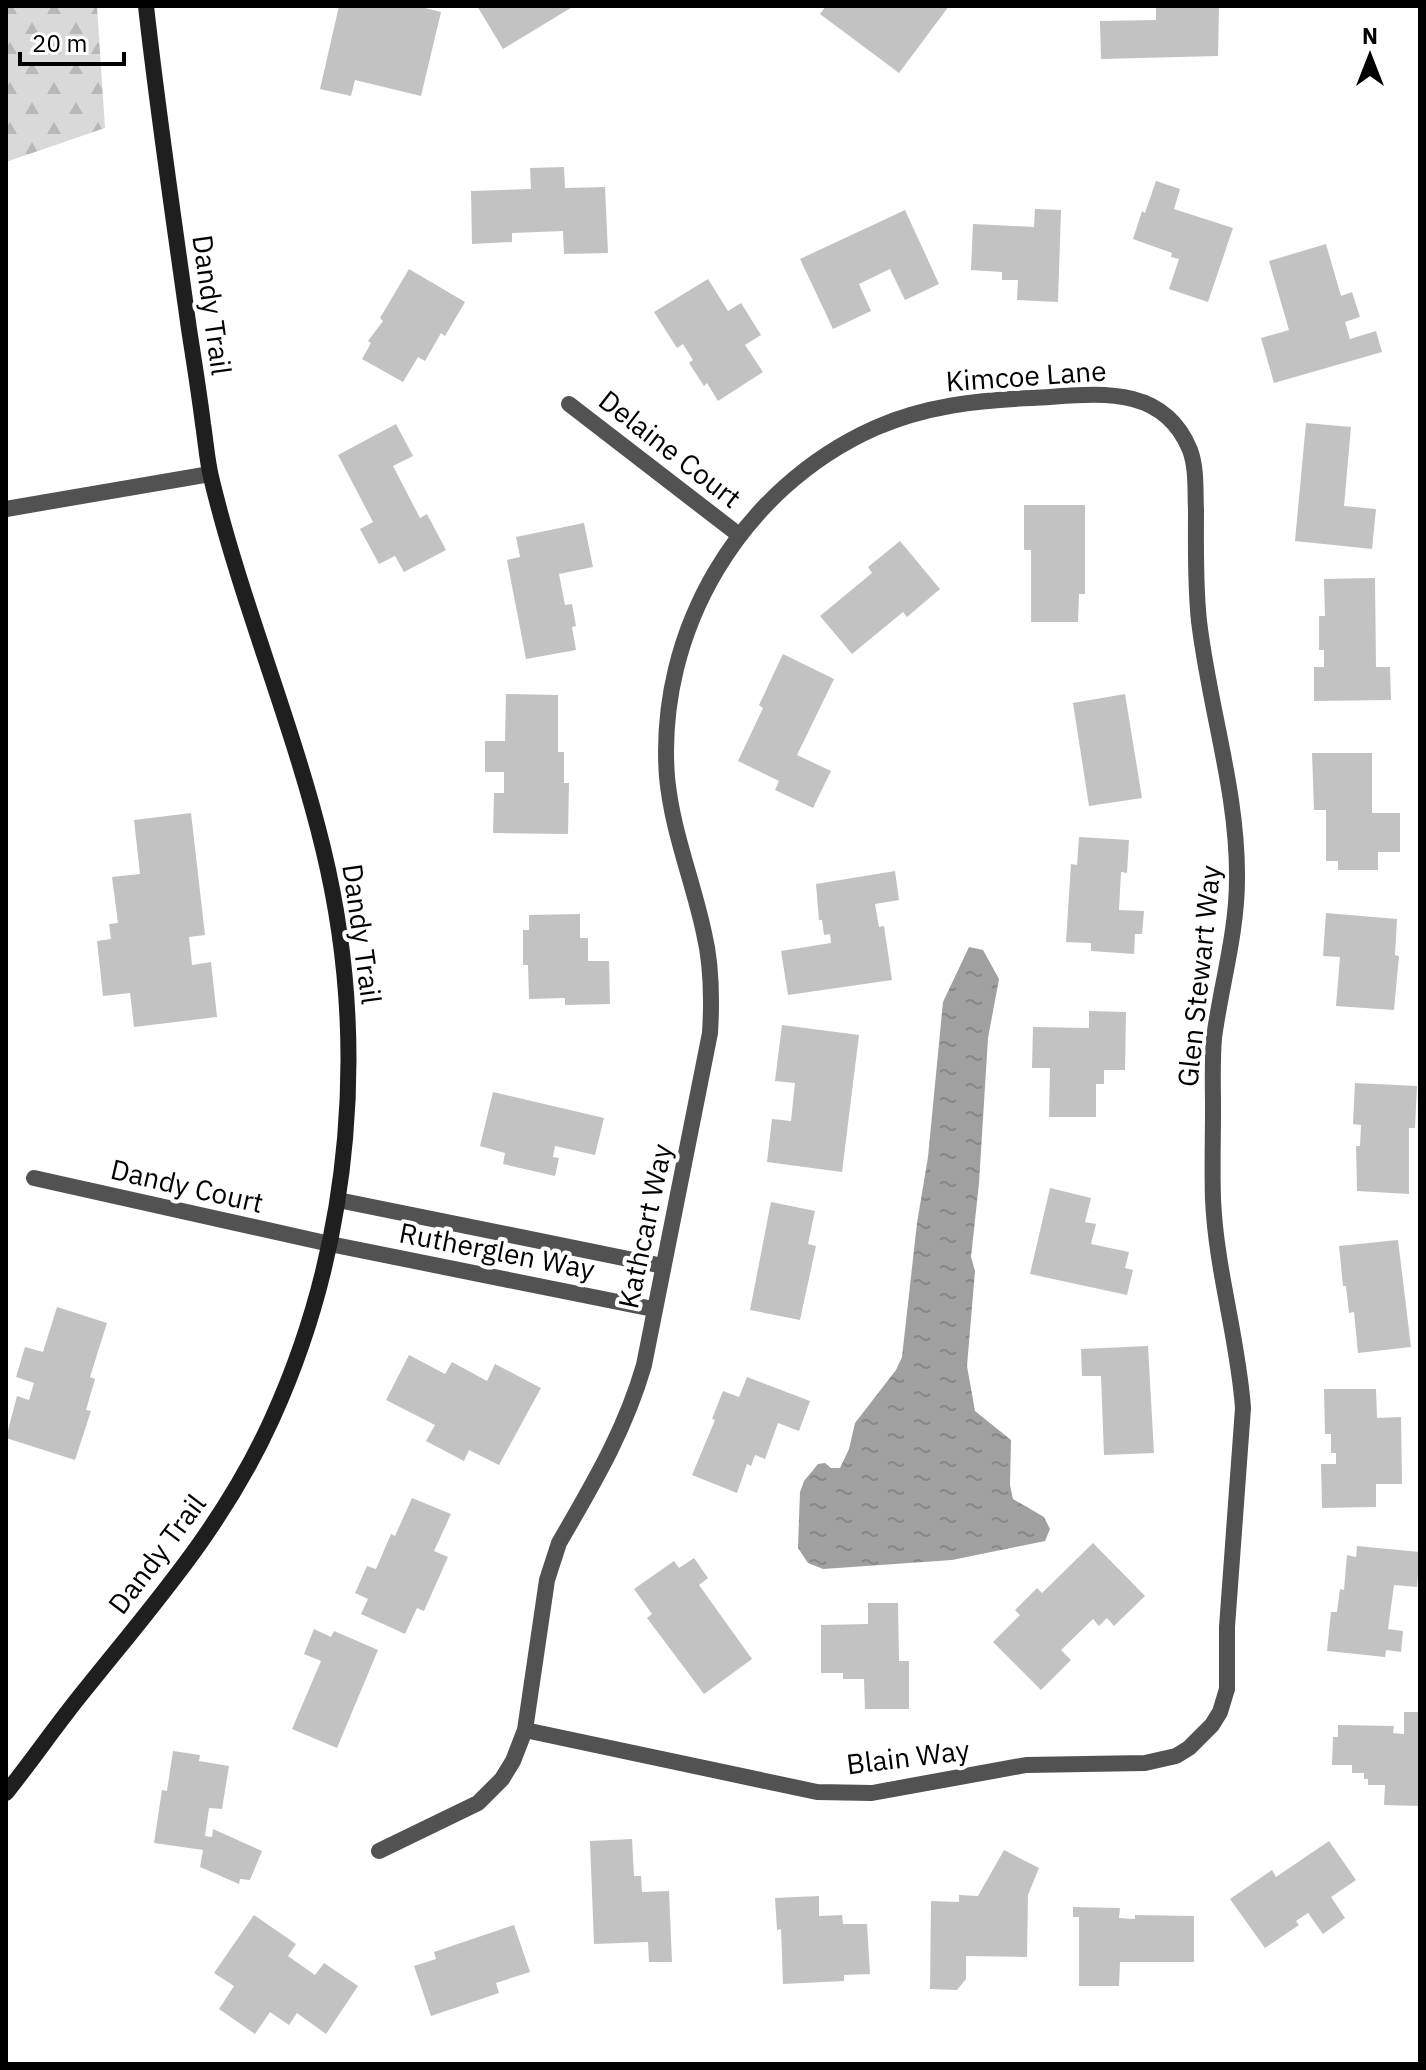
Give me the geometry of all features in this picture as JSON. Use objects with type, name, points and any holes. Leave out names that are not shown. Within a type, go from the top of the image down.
[{"type":"street","name":"Dandy Trail","points":[[6,1793],[57,1724],[181,1573],[239,1484],[276,1411],[305,1336],[330,1244],[346,1134],[349,1038],[343,958],[334,898],[315,817],[210,474],[162,141],[146,6]]},
{"type":"street","name":"Kimcoe Lane","points":[[739,535],[760,510],[821,458],[878,427],[939,407],[986,399],[1127,395],[1149,404],[1162,414]]},
{"type":"street","name":"Delaine Court","points":[[569,404],[739,535]]},
{"type":"street","name":"Glen Stewart Way","points":[[1162,414],[1173,424],[1190,450],[1195,474],[1200,629],[1237,848],[1236,908],[1213,1048],[1213,1193],[1215,1227],[1241,1377],[1243,1424],[1230,1575],[1227,1689],[1220,1712],[1201,1738]]},
{"type":"street","points":[[6,509],[210,474]]},
{"type":"street","name":"Kathcart Way","points":[[379,1851],[478,1803],[502,1779],[513,1761],[525,1730],[547,1580],[559,1543],[615,1445],[630,1412],[644,1365],[708,1049],[712,1005],[705,935],[669,794],[668,714],[676,665],[692,618],[721,561],[739,535]]},
{"type":"street","name":"Dandy Court","points":[[34,1178],[330,1244]]},
{"type":"street","points":[[338,1200],[663,1266]]},
{"type":"street","name":"Rutherglen Way","points":[[330,1244],[653,1309]]},
{"type":"street","name":"Blain Way","points":[[525,1730],[817,1792],[872,1793],[1026,1765],[1145,1763],[1176,1756],[1201,1738]]},
{"type":"green space","points":[[6,6],[97,6],[105,128],[6,162]]},
{"type":"water","points":[[969,947],[983,950],[999,979],[988,1038],[971,1257],[975,1271],[967,1366],[975,1411],[1011,1440],[1010,1485],[1013,1499],[1044,1517],[1050,1529],[1045,1541],[952,1560],[823,1569],[808,1563],[798,1548],[800,1492],[804,1481],[818,1464],[840,1468],[849,1449],[855,1423],[896,1370],[902,1357],[928,1157],[943,1002]]},
{"type":"building","points":[[339,6],[417,6],[441,12],[421,96],[355,80],[351,96],[320,89]]},
{"type":"building","points":[[477,6],[574,6],[503,49]]},
{"type":"building","points":[[826,6],[949,6],[899,73],[820,14]]},
{"type":"building","points":[[1156,6],[1219,6],[1218,56],[1101,59],[1100,21],[1156,20]]},
{"type":"building","points":[[564,167],[565,188],[605,187],[608,253],[564,254],[563,231],[512,233],[512,242],[472,244],[471,191],[531,189],[530,168]]},
{"type":"building","points":[[1156,181],[1180,189],[1174,209],[1233,228],[1208,302],[1169,289],[1179,259],[1171,257],[1172,253],[1133,239]]},
{"type":"building","points":[[1035,209],[1061,210],[1058,302],[1017,300],[1018,280],[1002,280],[1002,272],[971,270],[973,224],[1034,227]]},
{"type":"building","points":[[905,210],[939,284],[905,300],[890,269],[859,284],[871,311],[833,329],[800,259]]},
{"type":"building","points":[[1326,244],[1341,296],[1352,292],[1360,317],[1345,322],[1350,339],[1376,331],[1382,352],[1274,383],[1261,338],[1289,330],[1269,261]]},
{"type":"building","points":[[409,269],[465,302],[445,336],[441,333],[425,361],[418,357],[403,382],[362,359],[371,343],[368,341],[383,321],[380,318]]},
{"type":"building","points":[[708,279],[728,311],[741,303],[761,335],[745,345],[763,372],[718,401],[689,363],[693,360],[683,344],[677,348],[654,312]]},
{"type":"building","points":[[1306,423],[1351,427],[1344,506],[1376,509],[1372,549],[1295,541]]},
{"type":"building","points":[[396,424],[413,456],[393,466],[420,518],[427,514],[446,550],[404,572],[395,556],[379,564],[360,529],[373,522],[338,455]]},
{"type":"building","points":[[1024,505],[1085,505],[1085,594],[1079,594],[1078,622],[1031,622],[1031,550],[1024,550]]},
{"type":"building","points":[[584,523],[593,567],[559,574],[565,605],[572,604],[576,650],[526,659],[507,560],[520,557],[516,537]]},
{"type":"building","points":[[900,541],[940,589],[907,617],[903,612],[852,654],[820,616],[872,573],[868,567]]},
{"type":"building","points":[[1375,578],[1376,667],[1390,667],[1391,700],[1314,701],[1314,667],[1324,667],[1324,650],[1319,650],[1319,616],[1325,616],[1324,579]]},
{"type":"building","points":[[783,654],[834,679],[797,755],[831,771],[813,808],[775,790],[779,781],[738,761],[763,708],[759,705]]},
{"type":"building","points":[[506,694],[558,695],[558,752],[564,752],[564,783],[569,783],[568,834],[493,833],[494,793],[504,793],[504,772],[485,772],[485,741],[505,741]]},
{"type":"building","points":[[1125,694],[1142,798],[1089,806],[1073,703]]},
{"type":"building","points":[[1312,753],[1372,753],[1372,813],[1400,813],[1400,852],[1378,852],[1378,870],[1338,870],[1338,861],[1326,861],[1326,810],[1314,810]]},
{"type":"building","points":[[191,813],[205,935],[189,937],[192,965],[211,962],[217,1017],[134,1027],[130,993],[103,996],[97,941],[111,939],[109,924],[118,923],[112,877],[140,874],[134,820]]},
{"type":"building","points":[[1079,837],[1129,840],[1127,873],[1121,872],[1119,910],[1144,911],[1142,934],[1135,934],[1134,954],[1091,951],[1091,943],[1066,942],[1071,864],[1077,865]]},
{"type":"building","points":[[895,871],[899,900],[875,904],[879,927],[884,926],[892,980],[788,995],[781,951],[831,943],[830,934],[824,935],[822,920],[819,920],[816,884]]},
{"type":"building","points":[[1326,913],[1397,919],[1395,955],[1399,956],[1394,1010],[1336,1006],[1340,957],[1323,956]]},
{"type":"building","points":[[580,914],[580,938],[588,938],[588,961],[609,961],[610,1004],[565,1005],[565,998],[529,999],[528,965],[523,965],[523,930],[529,930],[529,915]]},
{"type":"building","points":[[1089,1011],[1126,1012],[1125,1070],[1104,1070],[1104,1084],[1096,1084],[1096,1117],[1049,1117],[1050,1068],[1032,1068],[1033,1027],[1089,1028]]},
{"type":"building","points":[[782,1025],[859,1035],[842,1172],[767,1162],[772,1119],[791,1121],[795,1083],[775,1081]]},
{"type":"building","points":[[1355,1083],[1417,1086],[1415,1128],[1409,1128],[1409,1194],[1357,1191],[1356,1146],[1360,1146],[1361,1125],[1353,1124]]},
{"type":"building","points":[[493,1092],[604,1118],[595,1155],[555,1146],[553,1157],[559,1158],[555,1176],[503,1164],[505,1153],[480,1146]]},
{"type":"building","points":[[1050,1188],[1091,1198],[1085,1222],[1096,1224],[1091,1244],[1129,1252],[1125,1268],[1133,1270],[1127,1295],[1030,1274]]},
{"type":"building","points":[[771,1202],[815,1211],[808,1244],[816,1246],[800,1320],[750,1310]]},
{"type":"building","points":[[1398,1240],[1411,1347],[1358,1353],[1354,1312],[1349,1313],[1339,1246]]},
{"type":"building","points":[[57,1307],[107,1323],[90,1377],[95,1379],[86,1410],[91,1411],[75,1460],[6,1438],[17,1396],[29,1400],[34,1383],[16,1377],[25,1347],[43,1352]]},
{"type":"building","points":[[1148,1346],[1154,1453],[1104,1455],[1101,1376],[1082,1376],[1081,1349]]},
{"type":"building","points":[[409,1355],[445,1374],[452,1362],[487,1381],[495,1364],[541,1388],[499,1465],[469,1450],[464,1461],[426,1441],[435,1425],[386,1400]]},
{"type":"building","points":[[747,1377],[810,1401],[799,1431],[778,1423],[765,1459],[755,1455],[751,1466],[747,1464],[737,1493],[692,1475],[715,1420],[712,1419],[723,1391],[739,1397]]},
{"type":"building","points":[[1324,1389],[1376,1389],[1377,1418],[1401,1417],[1402,1484],[1376,1484],[1376,1507],[1322,1508],[1321,1464],[1336,1464],[1336,1453],[1331,1453],[1331,1434],[1325,1434]]},
{"type":"building","points":[[412,1498],[451,1514],[434,1551],[448,1557],[424,1611],[417,1608],[405,1634],[361,1614],[368,1599],[355,1593],[367,1566],[376,1569],[391,1534],[395,1536]]},
{"type":"building","points":[[1093,1543],[1145,1596],[1114,1626],[1107,1618],[1099,1626],[1093,1619],[1061,1650],[1071,1660],[1041,1690],[993,1642],[1020,1615],[1015,1610],[1037,1588],[1042,1593]]},
{"type":"building","points":[[1357,1546],[1420,1552],[1417,1587],[1394,1585],[1388,1629],[1403,1631],[1401,1652],[1386,1650],[1385,1657],[1327,1651],[1331,1612],[1337,1612],[1340,1589],[1344,1590],[1347,1555],[1356,1557]]},
{"type":"building","points":[[694,1558],[708,1578],[699,1585],[752,1659],[704,1694],[647,1618],[652,1614],[634,1589],[674,1561],[679,1568]]},
{"type":"building","points":[[868,1603],[898,1603],[899,1661],[909,1661],[909,1709],[865,1709],[864,1679],[843,1679],[843,1673],[821,1673],[821,1625],[868,1624]]},
{"type":"building","points":[[314,1629],[331,1637],[334,1631],[378,1650],[337,1748],[292,1729],[321,1661],[304,1654]]},
{"type":"building","points":[[1404,1712],[1420,1712],[1420,1806],[1384,1805],[1385,1785],[1368,1785],[1364,1773],[1352,1773],[1352,1765],[1332,1765],[1333,1737],[1338,1737],[1338,1725],[1394,1726],[1393,1733],[1404,1734]]},
{"type":"building","points":[[173,1751],[200,1755],[199,1761],[229,1766],[222,1809],[209,1808],[205,1836],[212,1837],[213,1829],[262,1851],[250,1880],[240,1879],[239,1884],[200,1867],[203,1850],[154,1843],[162,1790],[167,1791]]},
{"type":"building","points":[[632,1839],[634,1876],[641,1876],[642,1892],[669,1891],[672,1962],[649,1962],[648,1942],[594,1944],[590,1841]]},
{"type":"building","points":[[1329,1841],[1356,1880],[1331,1897],[1345,1918],[1323,1934],[1308,1913],[1296,1921],[1299,1925],[1265,1948],[1230,1899],[1272,1870],[1276,1877]]},
{"type":"building","points":[[1004,1850],[1039,1868],[1028,1895],[1027,1957],[966,1956],[966,1979],[957,1990],[930,1989],[931,1901],[959,1902],[959,1895],[978,1896]]},
{"type":"building","points":[[819,1896],[819,1916],[842,1915],[843,1924],[867,1924],[870,1974],[844,1975],[844,1981],[783,1984],[781,1929],[777,1930],[775,1898]]},
{"type":"building","points":[[1073,1907],[1120,1908],[1119,1918],[1135,1919],[1135,1915],[1194,1916],[1194,1962],[1120,1962],[1119,1986],[1079,1986],[1079,1917],[1073,1917]]},
{"type":"building","points":[[254,1915],[296,1944],[288,1956],[315,1975],[324,1963],[358,1986],[326,2034],[297,2013],[289,2025],[270,2012],[255,2034],[219,2009],[234,1986],[214,1973]]},
{"type":"building","points":[[514,1925],[530,1972],[496,1983],[499,1993],[431,2016],[414,1966],[436,1959],[434,1952]]}]
